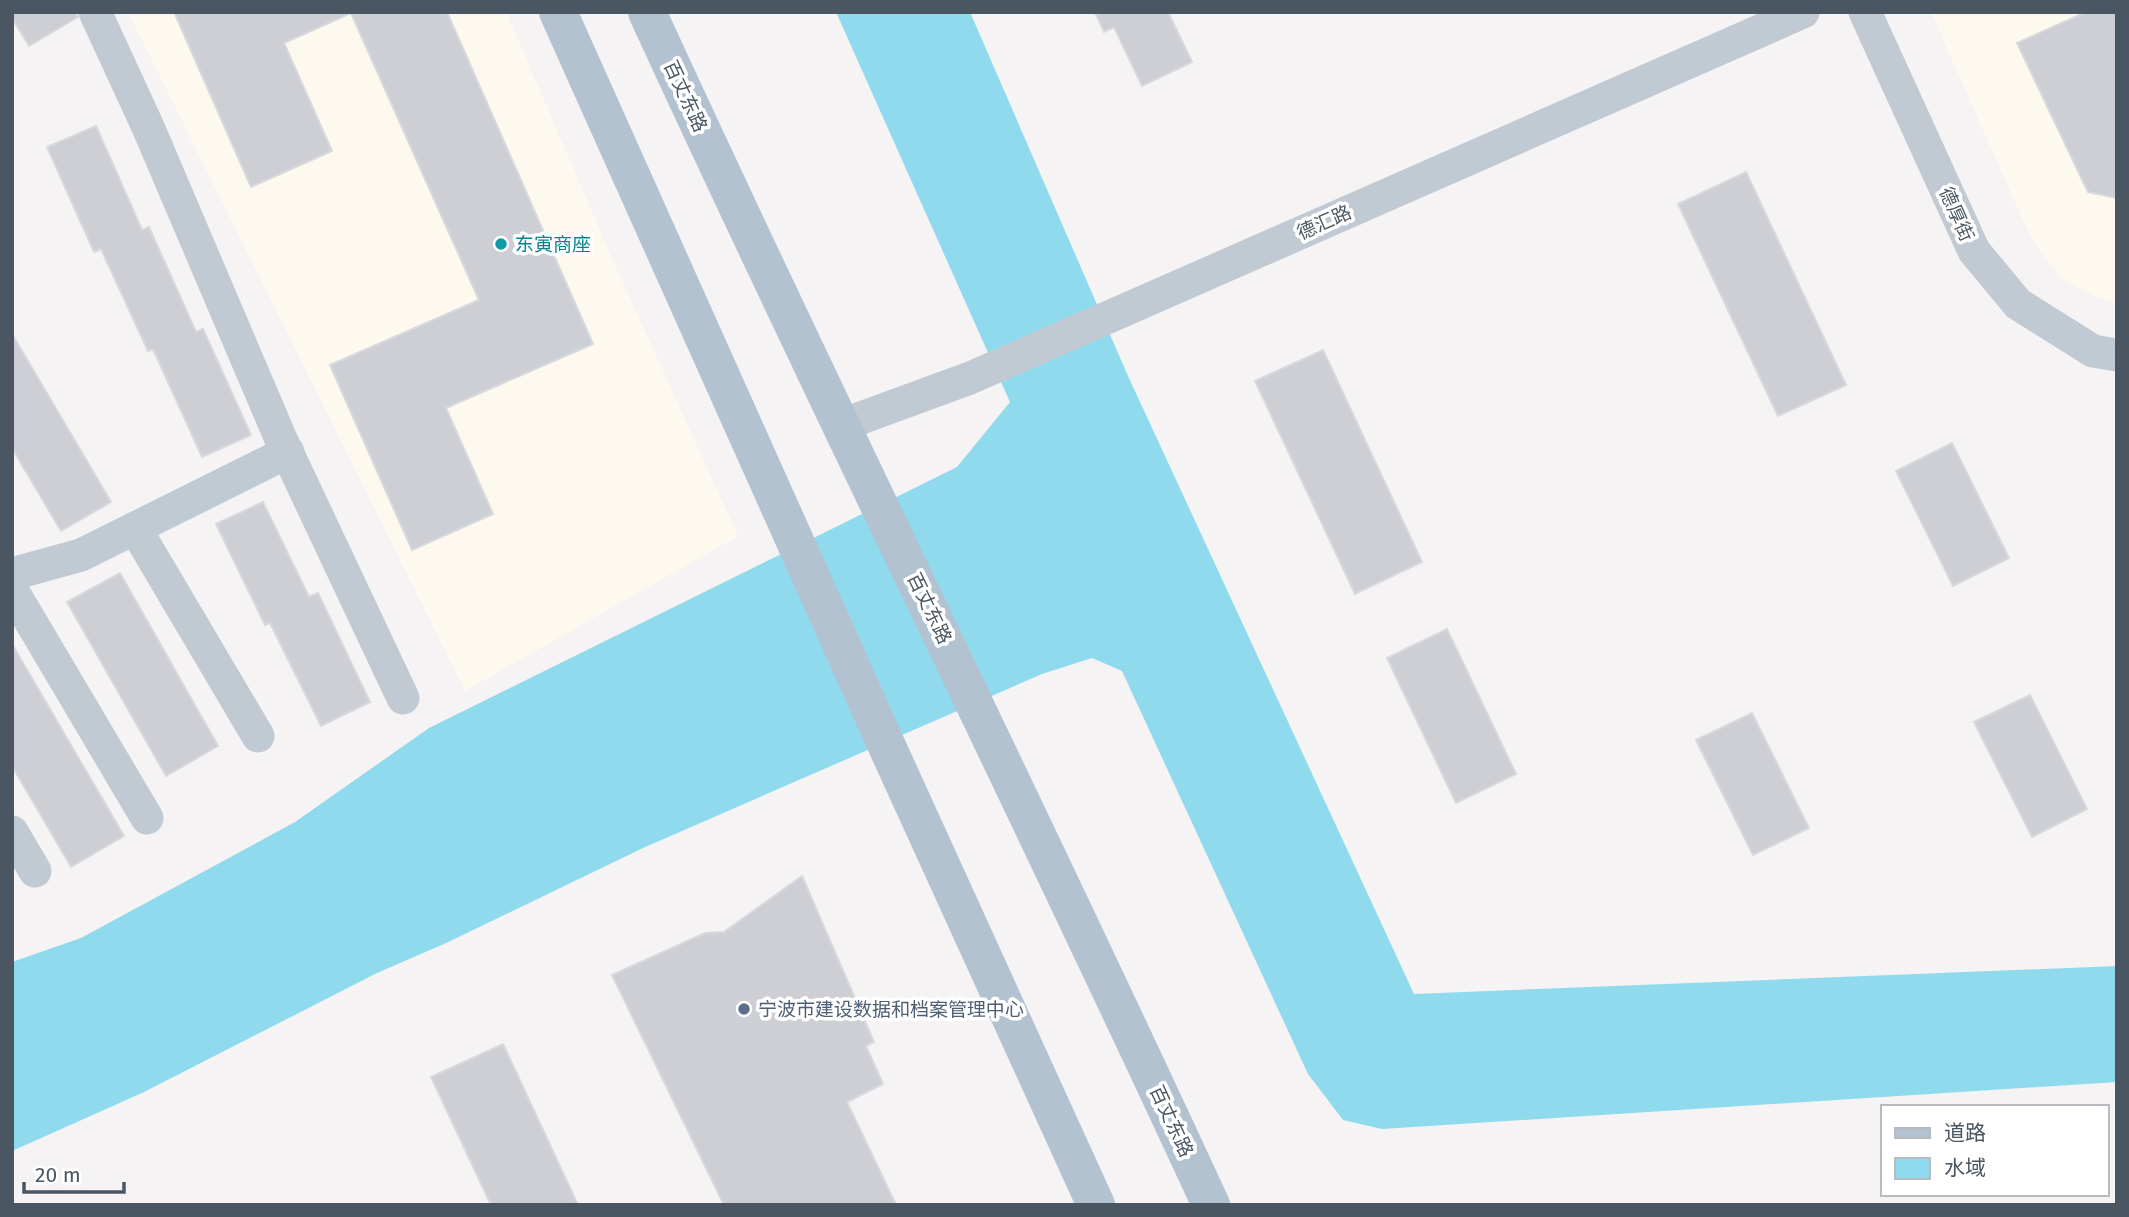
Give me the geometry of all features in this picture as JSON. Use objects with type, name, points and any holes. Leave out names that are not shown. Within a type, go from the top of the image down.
[{"type":"main road","points":[[558,12],[1096,1205]]},
{"type":"main road","name":"百丈东路","points":[[648,12],[731,195],[1002,759],[1211,1205]]},
{"type":"street","points":[[95,12],[148,127],[288,452],[403,698]]},
{"type":"street","name":"德汇路","points":[[842,425],[970,378],[1803,12]]},
{"type":"street","name":"德厚街","points":[[1865,12],[1974,251],[2018,304],[2094,351],[2117,355]]},
{"type":"street","points":[[12,574],[81,555],[288,452]]},
{"type":"street","points":[[135,528],[258,736]]},
{"type":"street","points":[[12,590],[147,818]]},
{"type":"street","points":[[12,832],[35,871]]},
{"type":"shaded area","points":[[128,12],[506,12],[614,263],[738,536],[465,691]]},
{"type":"shaded area","points":[[1931,12],[2117,12],[2117,304],[2061,279],[2031,238]]},
{"type":"water","points":[[836,12],[970,12],[1128,376],[1414,994],[2117,966],[2117,1082],[1382,1129],[1343,1120],[1308,1074],[1122,671],[1092,658],[1042,674],[643,848],[444,944],[377,973],[142,1093],[12,1151],[12,962],[81,938],[295,822],[429,728],[957,467],[1010,402]]},
{"type":"building","points":[[12,12],[75,12],[78,17],[29,46],[12,18]]},
{"type":"building","name":"东寅商座","points":[[174,12],[447,12],[593,344],[446,408],[493,514],[412,550],[330,365],[479,300],[351,13],[284,43],[332,151],[251,187]]},
{"type":"building","points":[[1095,12],[1168,12],[1192,62],[1142,86],[1114,27],[1104,32]]},
{"type":"building","points":[[2086,12],[2117,12],[2117,198],[2088,192],[2017,43]]},
{"type":"building","points":[[96,126],[142,230],[149,227],[196,332],[203,329],[251,435],[202,457],[153,349],[148,351],[101,249],[94,252],[47,147]]},
{"type":"building","points":[[1746,172],[1846,385],[1778,416],[1678,204]]},
{"type":"building","points":[[12,334],[111,502],[61,531],[12,448]]},
{"type":"building","points":[[1323,350],[1422,562],[1355,594],[1255,381]]},
{"type":"building","points":[[1952,443],[2009,558],[1953,586],[1896,471]]},
{"type":"building","points":[[263,502],[309,597],[318,593],[370,702],[321,726],[270,623],[265,625],[216,524]]},
{"type":"building","points":[[120,573],[218,746],[166,776],[67,602]]},
{"type":"building","points":[[1447,629],[1516,774],[1456,803],[1387,658]]},
{"type":"building","points":[[12,644],[124,836],[71,867],[12,766]]},
{"type":"building","points":[[2030,695],[2087,809],[2032,837],[1974,722]]},
{"type":"building","points":[[1752,713],[1809,828],[1753,855],[1696,740]]},
{"type":"building","name":"宁波市建设数据和档案管理中心","points":[[802,876],[874,1042],[866,1046],[883,1084],[847,1102],[896,1205],[724,1205],[612,975],[705,933],[724,932]]},
{"type":"building","points":[[503,1044],[578,1205],[491,1205],[431,1077]]},
{"type":"place","name":"东寅商座","points":[[501,244]]},
{"type":"place","name":"宁波市建设数据和档案管理中心","points":[[744,1009]]}]
